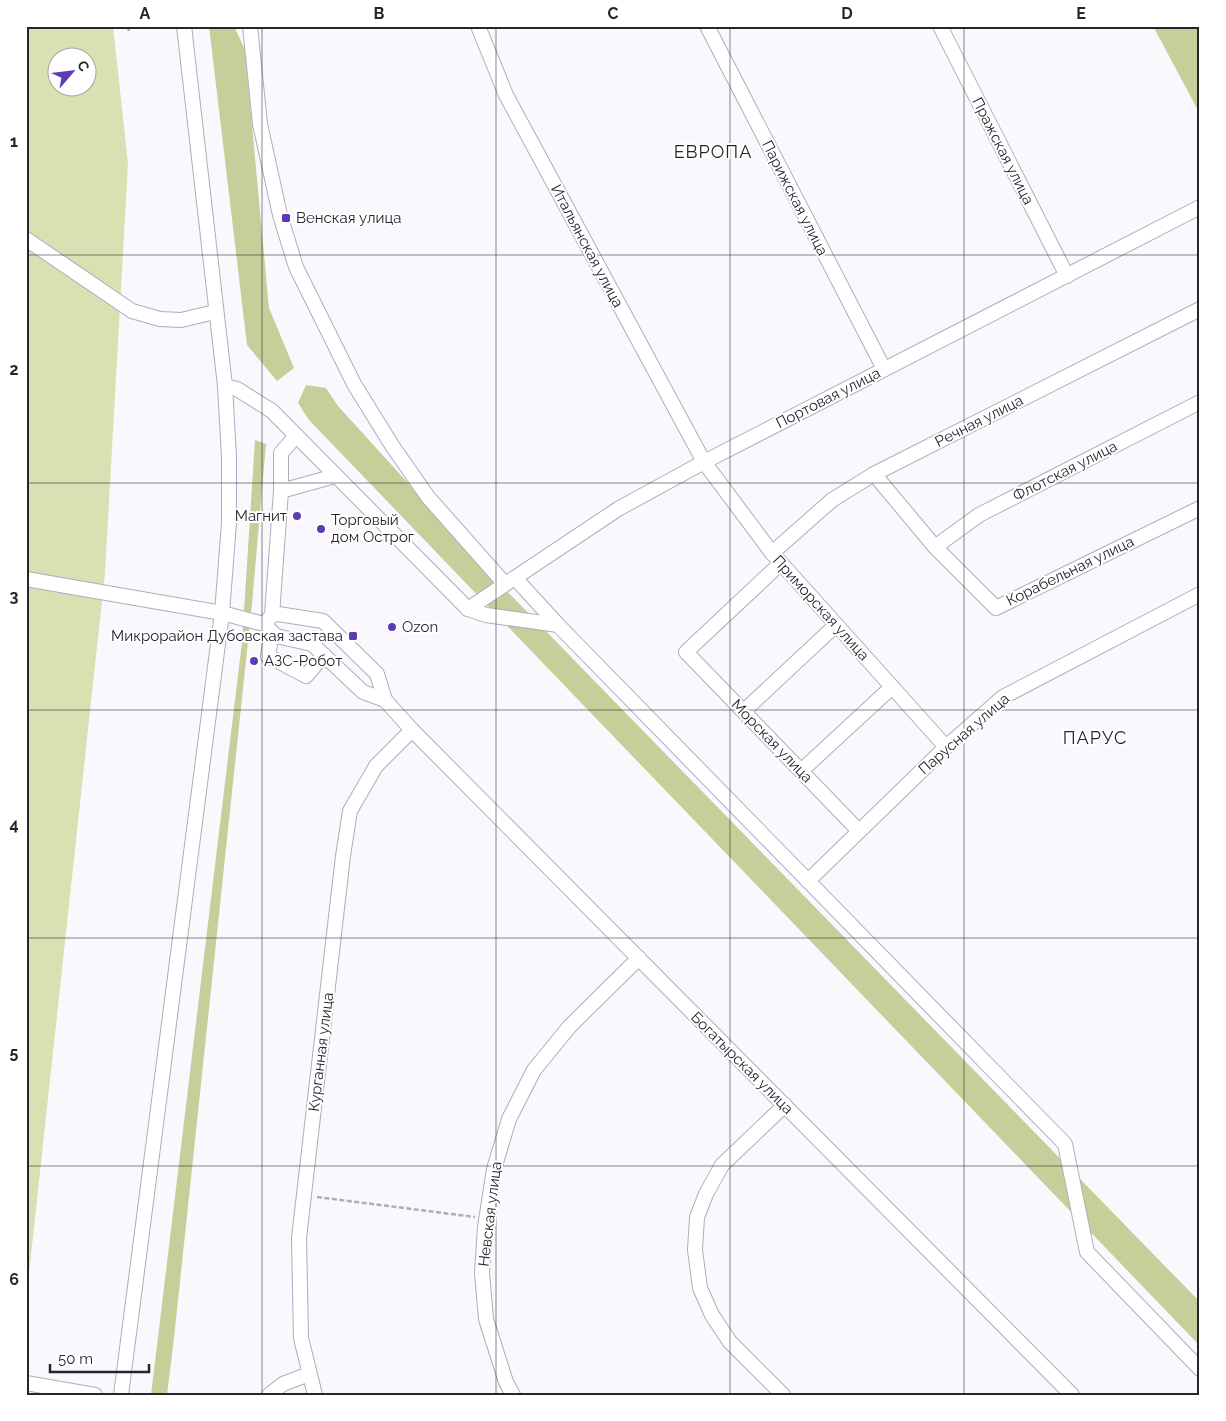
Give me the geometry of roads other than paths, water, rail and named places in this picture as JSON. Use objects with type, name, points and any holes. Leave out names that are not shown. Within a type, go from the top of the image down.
[{"type":"street","points":[[121,1395],[222,613],[229,523],[229,457],[225,386],[215,312],[184,26]]},
{"type":"street","points":[[250,26],[260,124],[280,215],[296,267],[354,384],[393,447],[428,497],[510,581],[558,625],[1065,1144],[1087,1252],[1200,1369]]},
{"type":"street","name":"Итальянская улица","points":[[478,26],[506,95],[704,462]]},
{"type":"street","name":"Парижская улица","points":[[707,26],[884,370]]},
{"type":"street","name":"Пражская улица","points":[[940,26],[1067,276]]},
{"type":"street","name":"Портовая улица","points":[[468,609],[618,509],[704,462],[1200,207]]},
{"type":"street","points":[[26,239],[132,311],[160,319],[181,320],[215,312]]},
{"type":"street","name":"Речная улица","points":[[686,652],[832,500],[874,474],[1200,309]]},
{"type":"street","points":[[225,386],[237,388],[272,411],[468,609],[486,615],[558,625]]},
{"type":"street","name":"Флотская улица","points":[[935,546],[979,515],[1200,402]]},
{"type":"street","points":[[296,436],[281,453],[281,491],[269,623],[268,656],[306,676],[324,655]]},
{"type":"street","name":"Приморская улица","points":[[704,462],[777,558],[946,747]]},
{"type":"street","name":"Корабельная улица","points":[[874,474],[935,546],[996,608],[1200,508]]},
{"type":"street","points":[[281,491],[335,476]]},
{"type":"street","points":[[26,579],[269,623],[276,636],[312,644],[363,692],[385,700]]},
{"type":"street","name":"Парусная улица","points":[[808,881],[946,747],[1003,697],[1200,594]]},
{"type":"street","points":[[269,623],[278,614],[323,621],[377,674],[385,700]]},
{"type":"street","points":[[744,711],[836,625]]},
{"type":"street","name":"Морская улица","points":[[686,652],[859,831]]},
{"type":"street","points":[[801,771],[892,687]]},
{"type":"street","name":"Богатырская улица","points":[[385,700],[412,730],[1072,1395]]},
{"type":"street","name":"Курганная улица","points":[[315,1395],[301,1338],[299,1238],[343,856],[350,811],[376,766],[412,730]]},
{"type":"street","name":"Невская улица","points":[[514,1395],[506,1382],[486,1319],[482,1273],[486,1219],[494,1169],[509,1119],[534,1070],[570,1026],[639,958]]},
{"type":"street","points":[[783,1395],[730,1342],[712,1315],[700,1288],[695,1250],[697,1217],[706,1194],[722,1165],[785,1105]]},
{"type":"street","points":[[269,1395],[283,1384],[309,1374]]},
{"type":"street","points":[[26,1383],[95,1395]]},
{"type":"place","name":"Венская улица","points":[[286,218]]},
{"type":"place","name":"Магнит","points":[[297,516]]},
{"type":"place","name":"Торговый дом Острог","points":[[321,529]]},
{"type":"place","name":"Ozon","points":[[392,627]]},
{"type":"place","name":"Микрорайон Дубовская застава","points":[[353,636]]},
{"type":"place","name":"АЗС-Робот","points":[[254,661]]},
{"type":"district","name":"ЕВРОПА","points":[[713,151]]},
{"type":"district","name":"ПАРУС","points":[[1095,737]]}]
